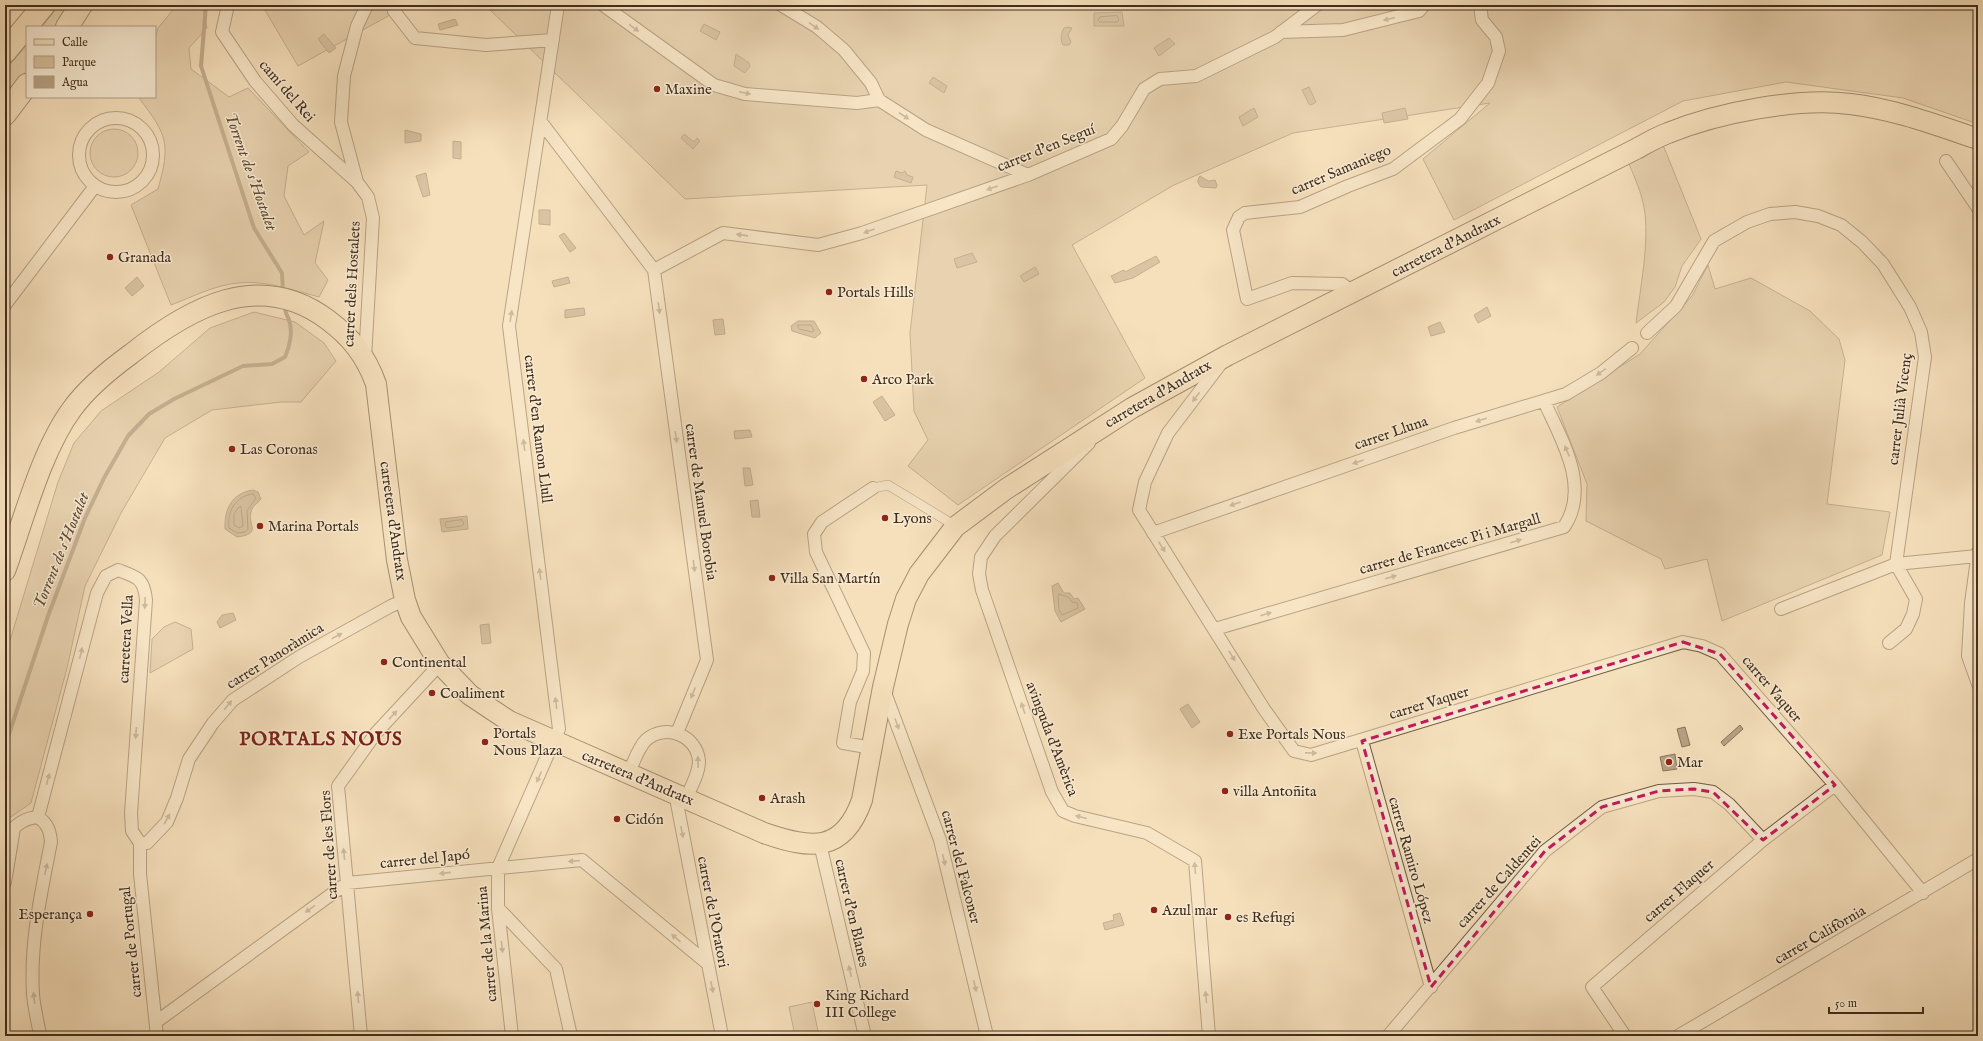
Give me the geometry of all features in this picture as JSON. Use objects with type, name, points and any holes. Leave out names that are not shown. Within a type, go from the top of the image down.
[{"type":"highway","points":[[27,26],[44,5]]},
{"type":"highway","points":[[68,26],[81,5]]},
{"type":"highway","points":[[5,52],[26,27]]},
{"type":"highway","points":[[5,114],[26,86]]},
{"type":"main road","name":"carretera d'Andratx","points":[[5,571],[39,476],[57,433],[84,394],[141,346],[171,325],[199,309],[227,299],[258,296],[283,298],[306,306],[339,328],[354,343],[365,358],[376,384],[392,526],[405,600],[420,632],[440,664],[454,680],[482,704],[509,721],[771,835],[806,845],[820,844],[843,832],[857,814],[862,800],[873,748],[883,687],[898,624],[906,599],[919,574],[955,528],[1006,488],[1114,419],[1228,355],[1668,133],[1725,116],[1788,105],[1848,103],[1876,108],[1978,139]]},
{"type":"street","name":"camí del Rei","points":[[228,5],[222,32],[255,81],[293,125],[357,182]]},
{"type":"street","name":"carrer dels Hostalets","points":[[365,358],[373,218],[368,197],[357,182],[341,122],[344,76],[357,26],[367,5]]},
{"type":"street","points":[[393,5],[394,12],[415,38],[486,45],[553,40]]},
{"type":"street","name":"carrer d'en Ramon Llull","points":[[555,741],[559,729],[509,326],[558,5]]},
{"type":"street","points":[[602,5],[714,85],[746,94],[857,103],[879,100]]},
{"type":"street","points":[[781,5],[817,27],[844,50],[871,83],[879,100],[926,130],[1028,174]]},
{"type":"street","points":[[1281,32],[1317,5]]},
{"type":"street","name":"carrer d'en Seguí","points":[[654,270],[723,233],[818,245],[862,234],[1028,174],[1111,138],[1122,126],[1144,89],[1160,79],[1196,76],[1281,32],[1343,30],[1419,11],[1424,5]]},
{"type":"street","name":"carrer Samaniego","points":[[1353,292],[1342,284],[1292,283],[1247,299],[1233,230],[1239,217],[1246,213],[1300,207],[1348,186],[1393,169],[1460,118],[1488,83],[1499,50],[1496,37],[1482,20],[1480,5]]},
{"type":"street","points":[[108,118],[120,118],[132,121],[142,128],[150,138],[153,150],[153,162],[148,174],[141,183],[127,191],[106,191],[95,186],[86,178],[79,160],[80,142],[87,131],[96,123],[108,118]]},
{"type":"street","points":[[541,122],[654,270]]},
{"type":"street","points":[[1946,161],[1978,208]]},
{"type":"street","points":[[5,305],[95,186]]},
{"type":"street","name":"carrer Julià Vicenç","points":[[1646,332],[1676,306],[1714,241],[1742,224],[1770,214],[1795,212],[1818,216],[1841,225],[1862,242],[1882,264],[1910,307],[1921,332],[1925,357],[1896,564]]},
{"type":"street","name":"carrer de Manuel Borobia","points":[[654,270],[707,660],[677,733]]},
{"type":"street","name":"carrer Lluna","points":[[1153,533],[1454,428],[1566,394],[1601,373],[1632,348]]},
{"type":"street","name":"carrer Vaquer","points":[[1228,355],[1168,433],[1145,482],[1139,510],[1264,708],[1294,751],[1311,755],[1362,741],[1683,642],[1702,646],[1720,654],[1835,785],[1923,893]]},
{"type":"street","name":"carrer de Francesc Pi i Margall","points":[[1215,629],[1564,527],[1572,515],[1575,494],[1570,456],[1544,401]]},
{"type":"street","name":"avinguda d'Amèrica","points":[[1114,419],[995,536],[981,557],[979,574],[989,612],[1052,792],[1063,811],[1075,816],[1147,832],[1194,861],[1209,1036]]},
{"type":"street","points":[[873,748],[842,743],[850,702],[863,671],[864,653],[816,552],[814,534],[822,522],[873,488],[888,485],[943,518],[955,528]]},
{"type":"street","points":[[1781,609],[1896,564],[1978,554],[1971,603],[1968,656],[1978,684]]},
{"type":"street","points":[[1889,643],[1906,629],[1914,614],[1916,599],[1896,564]]},
{"type":"street","name":"carretera Vella","points":[[38,817],[97,592],[106,576],[118,570],[137,577],[145,588],[146,600],[131,813],[132,832],[140,843]]},
{"type":"street","name":"carrer Panoràmica","points":[[140,843],[147,843],[167,822],[177,798],[189,759],[213,723],[233,700],[299,657],[391,606],[405,600]]},
{"type":"street","name":"carrer de les Flors","points":[[362,1036],[338,786],[376,733],[440,664]]},
{"type":"street","name":"carrer del Falconer","points":[[883,687],[940,840],[987,1036]]},
{"type":"street","points":[[629,772],[641,747],[650,737],[662,732],[677,733],[688,739],[694,746],[698,760],[697,774],[680,796]]},
{"type":"street","name":"carrer de la Marina","points":[[512,1036],[498,908],[498,868],[555,741]]},
{"type":"street","name":"carrer Ramiro López","points":[[1362,741],[1431,987]]},
{"type":"street","name":"carrer Flaquer","points":[[1625,1036],[1592,987],[1762,840],[1835,785]]},
{"type":"street","name":"carrer de Caldentei","points":[[1388,1036],[1431,987],[1484,921],[1545,851],[1602,807],[1659,791],[1694,789],[1713,792],[1729,804],[1762,840]]},
{"type":"street","name":"carrer de l'Oratori","points":[[680,796],[706,963],[722,1036]]},
{"type":"street","points":[[5,837],[14,828],[30,817],[38,817],[45,822],[50,831],[51,842],[35,920],[33,952],[33,995],[40,1036]]},
{"type":"street","points":[[5,882],[14,828]]},
{"type":"street","name":"carrer de Portugal","points":[[140,843],[140,874],[157,1036]]},
{"type":"street","name":"carrer d'en Blanes","points":[[820,844],[865,1036]]},
{"type":"street","name":"carrer Califòrnia","points":[[1678,1036],[1923,893],[1978,859]]},
{"type":"street","name":"carrer del Japó","points":[[347,883],[582,860],[706,963]]},
{"type":"street","points":[[156,1022],[347,883]]},
{"type":"street","points":[[498,908],[556,969],[571,1036]]},
{"type":"highlighted area","points":[[1683,642],[1720,654],[1835,785],[1763,840],[1713,792],[1694,789],[1659,791],[1602,807],[1545,851],[1431,987],[1362,741]]},
{"type":"green space","points":[[59,5],[71,5],[57,26],[43,26]]},
{"type":"green space","points":[[177,5],[202,5],[207,28],[189,48],[191,69],[229,97],[248,88],[309,152],[288,166],[284,196],[304,235],[324,221],[315,263],[328,280],[319,297],[269,284],[248,282],[221,286],[171,305],[131,205],[158,189],[164,161],[164,140],[161,131],[156,121],[139,98],[156,98],[156,36],[158,28]]},
{"type":"green space","points":[[262,5],[408,5],[298,66]]},
{"type":"green space","points":[[485,5],[1978,5],[1978,124],[1903,98],[1786,82],[1683,101],[1454,220],[1423,159],[1490,103],[1293,133],[1174,185],[1072,245],[1145,378],[958,505],[908,466],[928,440],[914,411],[910,333],[927,185],[685,199]]},
{"type":"green space","points":[[26,46],[26,71],[5,100],[5,70]]},
{"type":"green space","points":[[114,129],[123,131],[131,136],[136,144],[138,153],[136,162],[131,170],[123,175],[114,177],[105,175],[97,170],[92,162],[90,153],[92,144],[97,136],[105,131]]},
{"type":"green space","points":[[1663,145],[1701,239],[1682,266],[1675,287],[1664,302],[1636,323],[1644,265],[1646,220],[1641,196],[1629,164]]},
{"type":"green space","points":[[1708,265],[1715,289],[1751,278],[1810,311],[1839,339],[1845,360],[1827,504],[1890,512],[1882,555],[1722,621],[1707,559],[1665,569],[1661,559],[1586,521],[1587,484],[1557,407],[1640,354],[1692,296]]},
{"type":"green space","points":[[254,312],[295,322],[324,343],[336,361],[301,402],[281,402],[212,410],[165,438],[121,513],[85,586],[67,668],[31,803],[5,821],[5,657],[58,482],[74,443],[101,411],[159,372],[210,328]]},
{"type":"green space","points":[[175,622],[191,629],[193,649],[150,673],[152,639],[164,627]]},
{"type":"green space","points":[[812,1002],[819,1036],[795,1036],[789,1007]]},
{"type":"water","points":[[1122,12],[1124,26],[1094,26],[1094,13]]},
{"type":"water","points":[[455,19],[458,25],[440,30],[438,24]]},
{"type":"water","points":[[704,24],[720,32],[716,40],[700,31]]},
{"type":"water","points":[[1064,28],[1072,28],[1068,35],[1071,42],[1069,45],[1063,45],[1061,39],[1062,32]]},
{"type":"water","points":[[324,34],[336,48],[329,53],[318,39]]},
{"type":"water","points":[[1169,38],[1175,44],[1159,56],[1154,48]]},
{"type":"water","points":[[736,54],[749,63],[750,66],[745,73],[734,66]]},
{"type":"water","points":[[933,77],[947,86],[944,93],[929,83]]},
{"type":"water","points":[[1309,87],[1316,102],[1311,105],[1309,104],[1302,90]]},
{"type":"water","points":[[1254,108],[1258,117],[1243,126],[1239,117]]},
{"type":"water","points":[[1405,108],[1408,119],[1384,123],[1382,113]]},
{"type":"water","points":[[405,130],[421,134],[421,141],[405,143]]},
{"type":"water","points":[[684,134],[694,142],[697,138],[700,141],[693,149],[681,138]]},
{"type":"water","points":[[453,141],[461,142],[461,159],[453,158]]},
{"type":"water","points":[[896,171],[902,173],[905,171],[907,175],[913,177],[911,183],[894,177]]},
{"type":"water","points":[[426,173],[430,195],[423,197],[416,176]]},
{"type":"water","points":[[1200,176],[1208,181],[1215,180],[1217,185],[1216,188],[1201,187],[1198,182]]},
{"type":"water","points":[[539,210],[550,210],[550,225],[539,224]]},
{"type":"water","points":[[564,233],[576,248],[570,252],[559,236]]},
{"type":"water","points":[[972,253],[977,262],[957,268],[954,259]]},
{"type":"water","points":[[1156,256],[1160,262],[1133,278],[1115,283],[1111,276],[1124,270],[1125,272]]},
{"type":"water","points":[[1035,267],[1039,274],[1024,282],[1020,276]]},
{"type":"water","points":[[137,277],[144,286],[132,296],[125,288]]},
{"type":"water","points":[[568,277],[570,283],[554,287],[552,281]]},
{"type":"water","points":[[1487,307],[1491,316],[1478,323],[1474,315]]},
{"type":"water","points":[[584,308],[585,315],[565,318],[565,310]]},
{"type":"water","points":[[723,319],[725,334],[715,335],[713,320]]},
{"type":"water","points":[[798,321],[814,321],[821,333],[815,338],[792,331],[791,326]]},
{"type":"water","points":[[1440,322],[1445,332],[1431,336],[1428,327]]},
{"type":"water","points":[[882,396],[895,415],[885,421],[873,402]]},
{"type":"water","points":[[750,430],[752,437],[735,439],[734,431]]},
{"type":"water","points":[[743,468],[750,468],[753,485],[745,486]]},
{"type":"water","points":[[253,490],[258,492],[261,499],[254,506],[250,516],[252,531],[250,534],[245,536],[237,537],[225,529],[228,509],[235,498]]},
{"type":"water","points":[[758,500],[760,517],[752,517],[750,501]]},
{"type":"water","points":[[467,516],[468,529],[442,532],[440,519]]},
{"type":"water","points":[[1058,583],[1064,593],[1070,593],[1074,599],[1078,598],[1085,609],[1061,622],[1055,611],[1052,586]]},
{"type":"water","points":[[233,613],[236,620],[220,628],[217,622],[222,615]]},
{"type":"water","points":[[489,624],[491,643],[482,644],[480,625]]},
{"type":"water","points":[[1188,704],[1200,722],[1192,728],[1180,709]]},
{"type":"water","points":[[1740,725],[1743,729],[1724,746],[1721,742]]},
{"type":"water","points":[[1685,727],[1690,745],[1682,747],[1677,729]]},
{"type":"water","points":[[1675,754],[1677,769],[1663,771],[1660,757]]},
{"type":"water","points":[[1120,913],[1124,925],[1105,930],[1103,923],[1114,920],[1113,915]]},
{"type":"waterway","name":"Torrent de s'Hostalet","points":[[206,5],[201,66],[254,228],[282,273],[283,292]]},
{"type":"waterway","name":"Torrent de s'Hostalet","points":[[5,746],[48,616],[85,518],[104,478],[128,436],[149,414],[174,399],[243,366],[272,364],[285,357],[290,343],[291,329],[284,305]]},
{"type":"place","name":"Maxine","points":[[657,89]]},
{"type":"place","name":"Granada","points":[[110,257]]},
{"type":"place","name":"Portals Hills","points":[[829,292]]},
{"type":"place","name":"Arco Park","points":[[864,379]]},
{"type":"place","name":"Las Coronas","points":[[232,449]]},
{"type":"place","name":"Lyons","points":[[885,518]]},
{"type":"place","name":"Marina Portals","points":[[260,526]]},
{"type":"place","name":"Villa San Martín","points":[[772,578]]},
{"type":"place","name":"Continental","points":[[384,662]]},
{"type":"place","name":"Coaliment","points":[[432,693]]},
{"type":"place","name":"Exe Portals Nous","points":[[1230,734]]},
{"type":"place","name":"Portals Nous Plaza","points":[[485,742]]},
{"type":"place","name":"Mar","points":[[1669,762]]},
{"type":"place","name":"villa Antoñita","points":[[1225,791]]},
{"type":"place","name":"Arash","points":[[762,798]]},
{"type":"place","name":"Cidón","points":[[617,819]]},
{"type":"place","name":"Azul mar","points":[[1154,910]]},
{"type":"place","name":"Esperança","points":[[90,914]]},
{"type":"place","name":"es Refugi","points":[[1228,917]]},
{"type":"place","name":"King Richard III College","points":[[817,1004]]},
{"type":"district","name":"PORTALS NOUS","points":[[321,740]]}]
